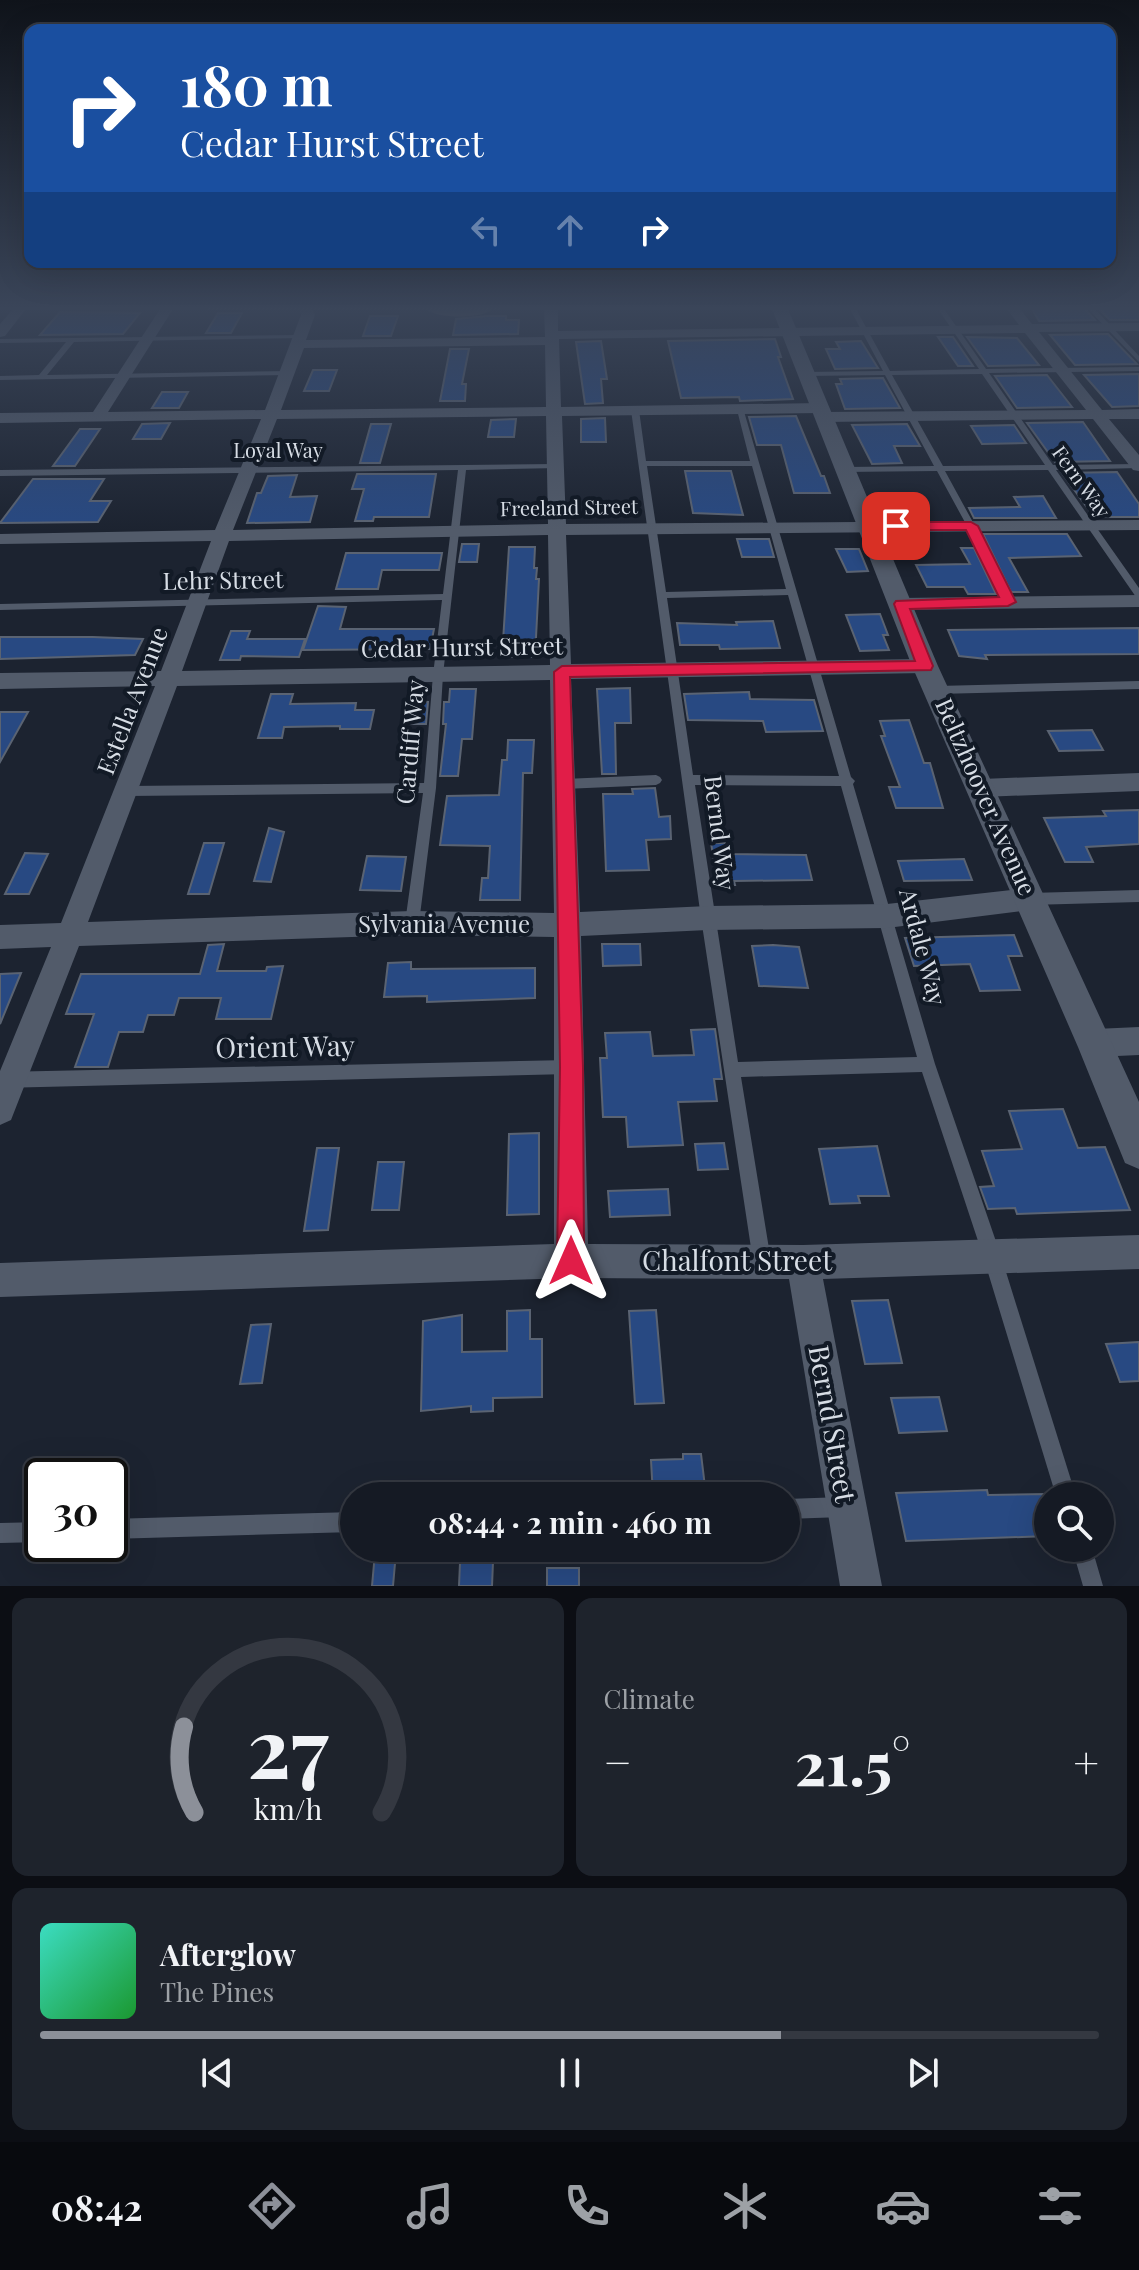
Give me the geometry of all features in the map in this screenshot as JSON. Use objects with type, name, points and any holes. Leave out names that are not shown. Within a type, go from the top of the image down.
[{"type":"street","points":[[98,416],[121,383]]},
{"type":"street","name":"Estella Avenue","points":[[0,1109],[6,1080],[127,791],[222,535],[284,383]]},
{"type":"street","points":[[553,383],[571,1067],[571,1261]]},
{"type":"street","name":"Beltzhoover Avenue","points":[[809,383],[931,678],[1095,1043],[1139,1149]]},
{"type":"street","points":[[1073,383],[1139,466]]},
{"type":"street","points":[[0,418],[739,408],[912,417],[1139,414]]},
{"type":"street","name":"Freeland Street","points":[[0,539],[772,526],[1139,525]]},
{"type":"street","points":[[901,604],[1139,598]]},
{"type":"street","name":"Cedar Hurst Street","points":[[0,681],[813,667],[931,678]]},
{"type":"street","points":[[982,788],[1139,782]]},
{"type":"street","name":"Sylvania Avenue","points":[[0,937],[412,923],[566,925],[708,918],[887,916],[1030,899]]},
{"type":"street","points":[[1095,1043],[1139,1041]]},
{"type":"street","name":"Chalfont Street","points":[[0,1280],[571,1261],[803,1262],[1139,1252]]},
{"type":"street","name":"Bernd Street","points":[[803,1262],[861,1586]]},
{"type":"lane","points":[[894,383],[1008,602]]},
{"type":"lane","name":"Fern Way","points":[[990,383],[1139,598]]},
{"type":"lane","name":"Ardale Way","points":[[739,408],[849,781],[927,1064],[992,1256],[1062,1482]]},
{"type":"lane","name":"Bernd Way","points":[[635,410],[708,918],[762,1262]]},
{"type":"lane","points":[[642,463],[754,464]]},
{"type":"lane","name":"Loyal Way","points":[[0,473],[555,466]]},
{"type":"lane","points":[[846,470],[1139,466]]},
{"type":"lane","name":"Cardiff Way","points":[[412,923],[430,788],[438,675],[462,469]]},
{"type":"lane","points":[[661,595],[791,592]]},
{"type":"lane","name":"Lehr Street","points":[[0,607],[447,597]]},
{"type":"lane","points":[[931,678],[1139,685]]},
{"type":"lane","points":[[564,784],[656,780]]},
{"type":"lane","points":[[690,780],[849,781]]},
{"type":"lane","points":[[127,791],[430,788]]},
{"type":"lane","points":[[1030,899],[1139,896]]},
{"type":"lane","points":[[731,1070],[927,1064]]},
{"type":"lane","name":"Orient Way","points":[[6,1080],[571,1067]]},
{"type":"lane","points":[[800,1509],[847,1507]]},
{"type":"lane","points":[[128,1528],[340,1522]]},
{"type":"lane","points":[[0,1533],[24,1532]]},
{"type":"lane","points":[[1086,1562],[1093,1586]]},
{"type":"building","points":[[307,383],[332,383],[329,391],[304,391]]},
{"type":"building","points":[[443,383],[466,384],[465,401],[440,401]]},
{"type":"building","points":[[582,383],[601,383],[603,403],[585,404]]},
{"type":"building","points":[[678,383],[787,383],[793,399],[740,401],[739,397],[681,398]]},
{"type":"building","points":[[886,383],[900,408],[845,409],[836,384]]},
{"type":"building","points":[[1000,383],[1053,383],[1072,407],[1017,408]]},
{"type":"building","points":[[1091,383],[1139,383],[1139,406],[1112,407]]},
{"type":"building","points":[[162,392],[188,392],[179,408],[152,408]]},
{"type":"building","points":[[796,416],[830,493],[794,493],[781,445],[757,445],[749,417]]},
{"type":"building","points":[[605,418],[606,442],[581,442],[581,419]]},
{"type":"building","points":[[516,419],[514,437],[488,437],[491,420]]},
{"type":"building","points":[[1083,422],[1110,461],[1055,462],[1027,423]]},
{"type":"building","points":[[170,423],[161,439],[133,439],[142,424]]},
{"type":"building","points":[[371,424],[391,424],[380,463],[360,463]]},
{"type":"building","points":[[907,424],[920,446],[894,446],[902,463],[872,464],[852,425]]},
{"type":"building","points":[[1014,425],[1026,443],[982,444],[971,426]]},
{"type":"building","points":[[80,429],[100,429],[75,466],[53,466]]},
{"type":"building","points":[[685,471],[731,471],[743,515],[693,513]]},
{"type":"building","points":[[1117,472],[1139,504],[1139,517],[1094,517],[1062,473]]},
{"type":"building","points":[[357,474],[436,474],[429,517],[374,517],[373,521],[355,521],[364,489],[352,489]]},
{"type":"building","points":[[297,475],[290,497],[317,496],[310,522],[247,523],[257,493],[261,493],[268,476]]},
{"type":"building","points":[[33,479],[104,479],[90,501],[111,501],[98,522],[0,523]]},
{"type":"building","points":[[1043,496],[1056,518],[974,518],[969,508],[1020,507],[1014,497]]},
{"type":"building","points":[[983,534],[1067,534],[1081,556],[1009,558],[1028,592],[1011,592]]},
{"type":"building","points":[[737,539],[769,539],[774,557],[742,557]]},
{"type":"building","points":[[462,544],[479,544],[477,562],[459,562]]},
{"type":"building","points":[[509,547],[535,547],[534,568],[537,568],[536,579],[539,579],[535,657],[502,657]]},
{"type":"building","points":[[961,548],[974,548],[996,594],[968,594],[964,587],[927,587],[916,565],[970,564]]},
{"type":"building","points":[[836,549],[859,549],[868,571],[847,572]]},
{"type":"building","points":[[346,553],[442,553],[439,570],[382,570],[378,589],[336,589]]},
{"type":"building","points":[[318,606],[346,607],[340,629],[434,629],[430,649],[303,650]]},
{"type":"building","points":[[880,614],[888,635],[883,635],[889,650],[860,651],[846,615]]},
{"type":"building","points":[[773,621],[780,648],[720,649],[719,645],[680,645],[677,623],[737,625],[736,622]]},
{"type":"building","points":[[1139,628],[1139,654],[985,655],[987,659],[959,656],[948,630]]},
{"type":"building","points":[[231,631],[250,631],[247,639],[305,639],[299,657],[241,656],[240,660],[220,660]]},
{"type":"building","points":[[0,637],[143,639],[135,655],[0,659]]},
{"type":"building","points":[[630,688],[631,723],[615,723],[616,774],[602,774],[597,689]]},
{"type":"building","points":[[450,689],[476,689],[472,739],[462,739],[458,776],[440,776],[446,724],[443,724],[444,702],[449,702]]},
{"type":"building","points":[[749,692],[750,699],[814,700],[823,731],[766,732],[763,721],[688,720],[684,694]]},
{"type":"building","points":[[271,694],[293,694],[290,704],[356,703],[355,710],[374,710],[370,729],[284,727],[282,738],[258,738]]},
{"type":"building","points":[[409,701],[428,702],[426,724],[406,724]]},
{"type":"building","points":[[0,712],[28,712],[0,762]]},
{"type":"building","points":[[909,720],[924,763],[930,763],[943,808],[896,808],[889,787],[900,787],[881,736],[885,736],[880,721]]},
{"type":"building","points":[[1092,730],[1103,750],[1059,751],[1048,731]]},
{"type":"building","points":[[508,740],[534,740],[532,773],[523,773],[520,900],[480,900],[482,878],[488,878],[490,846],[440,845],[447,796],[499,795],[502,760],[507,760]]},
{"type":"building","points":[[655,788],[659,817],[670,816],[671,839],[646,840],[649,870],[606,871],[603,794],[633,794],[632,789]]},
{"type":"building","points":[[1139,810],[1139,844],[1086,847],[1093,862],[1065,862],[1044,818],[1106,816],[1103,811]]},
{"type":"building","points":[[269,828],[284,832],[271,882],[254,881]]},
{"type":"building","points":[[204,843],[224,843],[209,894],[188,894]]},
{"type":"building","points":[[711,843],[728,843],[730,854],[806,855],[812,880],[734,881],[735,885],[718,885]]},
{"type":"building","points":[[25,853],[48,854],[29,894],[5,894]]},
{"type":"building","points":[[367,856],[406,857],[401,891],[360,890]]},
{"type":"building","points":[[964,859],[972,880],[904,881],[898,861]]},
{"type":"building","points":[[1014,935],[1022,956],[1008,956],[1020,990],[980,991],[970,964],[914,966],[905,938]]},
{"type":"building","points":[[224,944],[217,971],[266,971],[267,967],[283,966],[271,1019],[216,1019],[221,998],[179,998],[174,1015],[148,1015],[143,1032],[119,1032],[108,1067],[75,1067],[94,1014],[66,1014],[81,974],[200,974],[208,945]]},
{"type":"building","points":[[602,944],[640,944],[641,965],[603,966]]},
{"type":"building","points":[[752,946],[799,947],[808,988],[759,986]]},
{"type":"building","points":[[411,962],[411,969],[535,968],[535,998],[427,1002],[427,996],[384,997],[388,963]]},
{"type":"building","points":[[21,973],[0,1024],[0,974]]},
{"type":"building","points":[[715,1029],[722,1079],[714,1079],[717,1101],[678,1102],[683,1145],[628,1147],[626,1117],[603,1117],[600,1058],[607,1058],[605,1033],[650,1032],[653,1056],[694,1055],[691,1030]]},
{"type":"building","points":[[1063,1109],[1078,1148],[1105,1147],[1130,1210],[1017,1214],[1015,1208],[988,1209],[980,1187],[994,1186],[982,1151],[1022,1149],[1009,1111]]},
{"type":"building","points":[[539,1133],[539,1214],[507,1215],[509,1134]]},
{"type":"building","points":[[724,1143],[728,1169],[698,1170],[695,1144]]},
{"type":"building","points":[[877,1146],[889,1196],[858,1196],[860,1203],[830,1204],[819,1149]]},
{"type":"building","points":[[317,1148],[339,1148],[328,1230],[304,1231]]},
{"type":"building","points":[[378,1162],[404,1162],[399,1210],[372,1210]]},
{"type":"building","points":[[668,1189],[670,1215],[610,1217],[608,1191]]},
{"type":"building","points":[[888,1300],[902,1363],[865,1364],[852,1301]]},
{"type":"building","points":[[530,1310],[530,1339],[542,1339],[542,1397],[493,1398],[493,1411],[471,1412],[471,1406],[421,1411],[423,1321],[462,1315],[462,1352],[507,1351],[507,1311]]},
{"type":"building","points":[[656,1310],[664,1403],[635,1404],[629,1311]]},
{"type":"building","points":[[271,1324],[262,1383],[240,1384],[251,1325]]},
{"type":"building","points":[[1139,1342],[1139,1381],[1120,1382],[1106,1344]]},
{"type":"building","points":[[939,1397],[947,1431],[899,1433],[891,1398]]},
{"type":"building","points":[[683,1454],[701,1454],[704,1482],[652,1482],[651,1460],[683,1459]]},
{"type":"building","points":[[987,1490],[988,1495],[1034,1494],[1034,1536],[906,1541],[896,1493]]},
{"type":"building","points":[[374,1562],[395,1562],[393,1586],[372,1586]]},
{"type":"building","points":[[493,1562],[492,1586],[459,1586],[460,1563]]},
{"type":"building","points":[[547,1568],[579,1568],[579,1586],[547,1586]]},
{"type":"route","points":[[571,1261],[571,1067],[562,672],[925,666],[901,604],[1008,602],[971,526],[896,526]]}]
